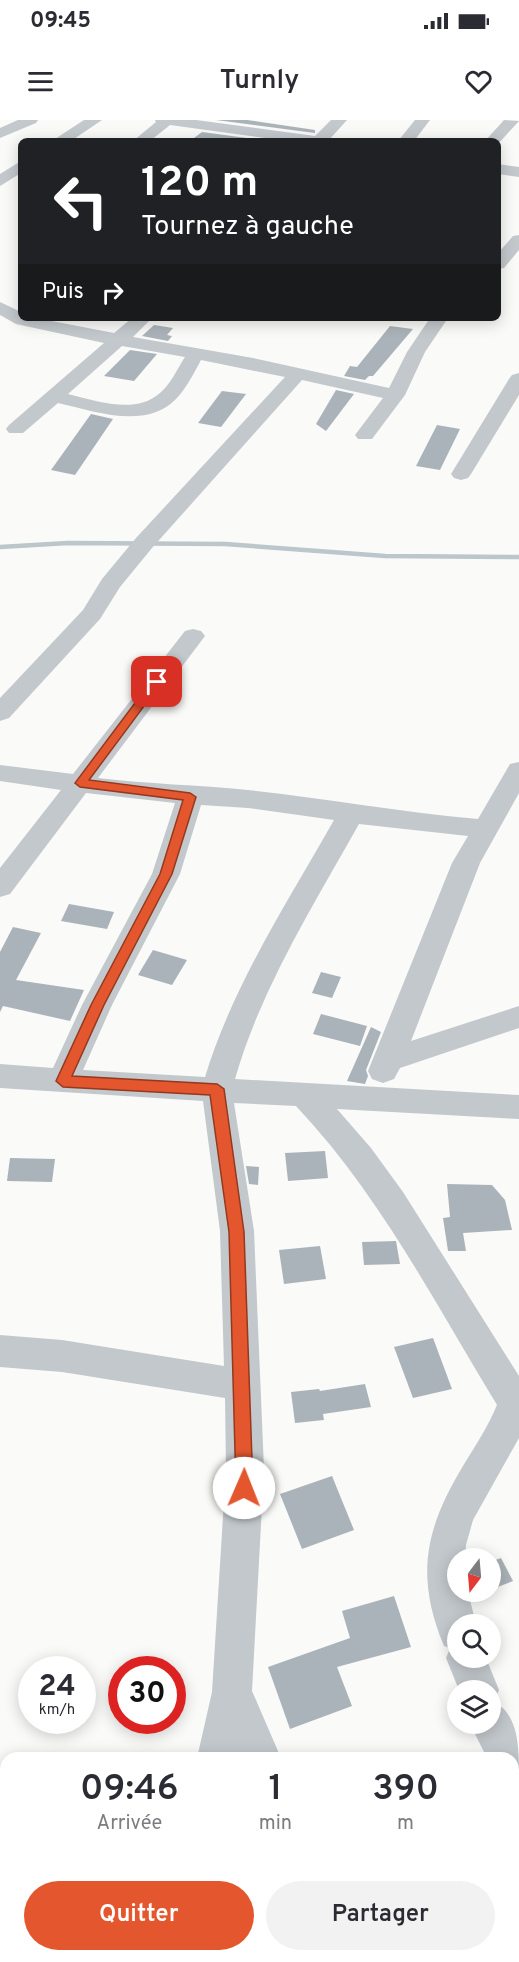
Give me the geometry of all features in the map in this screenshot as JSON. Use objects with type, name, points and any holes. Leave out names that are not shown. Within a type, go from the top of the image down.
[{"type":"street","points":[[0,133],[30,120]]},
{"type":"street","points":[[65,138],[94,120]]},
{"type":"street","points":[[144,138],[164,120],[299,138]]},
{"type":"street","points":[[322,138],[340,120]]},
{"type":"street","points":[[408,138],[423,120]]},
{"type":"street","points":[[496,138],[512,120]]},
{"type":"street","points":[[0,181],[18,168]]},
{"type":"street","points":[[501,169],[519,172]]},
{"type":"street","points":[[501,261],[519,240]]},
{"type":"street","points":[[0,307],[18,316]]},
{"type":"street","points":[[32,321],[118,340],[253,364],[395,395]]},
{"type":"street","points":[[16,429],[140,321]]},
{"type":"street","points":[[365,435],[395,395],[416,352],[437,321]]},
{"type":"street","points":[[54,396],[119,410],[138,410],[157,405],[169,395],[196,354]]},
{"type":"street","points":[[0,713],[92,614],[110,584],[144,543],[297,375]]},
{"type":"street","points":[[461,474],[519,379]]},
{"type":"street","points":[[0,887],[193,636]]},
{"type":"street","points":[[370,1098],[388,1060],[466,863],[519,770]]},
{"type":"street","points":[[0,773],[190,797],[248,799],[403,821],[487,829]]},
{"type":"street","points":[[63,1081],[97,1005],[166,874],[190,797]]},
{"type":"street","points":[[219,1752],[232,1692],[245,1468],[237,1232],[217,1089],[229,1048],[264,969],[352,812]]},
{"type":"street","points":[[388,1060],[519,1017]]},
{"type":"street","points":[[0,1076],[519,1107]]},
{"type":"street","points":[[302,1093],[360,1157],[507,1368],[518,1406],[457,1517],[447,1544],[447,1576],[454,1614]]},
{"type":"street","points":[[0,1351],[62,1356],[242,1385]]},
{"type":"street","points":[[232,1692],[257,1752]]},
{"type":"street","points":[[497,1734],[506,1752]]},
{"type":"building","points":[[216,120],[247,120],[315,130],[315,133]]},
{"type":"building","points":[[202,132],[247,138],[194,138]]},
{"type":"building","points":[[154,325],[173,328],[167,335],[172,336],[168,341],[142,336]]},
{"type":"building","points":[[390,326],[413,329],[373,376],[365,380],[344,376],[350,366],[357,367]]},
{"type":"building","points":[[130,350],[157,354],[134,381],[104,376]]},
{"type":"building","points":[[336,390],[354,394],[326,431],[316,424]]},
{"type":"building","points":[[222,391],[246,394],[221,427],[198,423]]},
{"type":"building","points":[[91,414],[113,419],[75,475],[51,470]]},
{"type":"building","points":[[437,425],[460,429],[440,470],[416,466]]},
{"type":"building","points":[[69,904],[114,912],[107,929],[61,921]]},
{"type":"building","points":[[13,927],[41,933],[16,980],[84,990],[70,1021],[3,1006],[0,1012],[0,952]]},
{"type":"building","points":[[153,950],[187,960],[172,985],[138,975]]},
{"type":"building","points":[[321,972],[341,977],[332,998],[312,993]]},
{"type":"building","points":[[321,1014],[367,1026],[360,1046],[313,1034]]},
{"type":"building","points":[[371,1027],[381,1032],[366,1070],[368,1076],[365,1084],[347,1081]]},
{"type":"building","points":[[325,1151],[328,1178],[288,1181],[285,1153]]},
{"type":"building","points":[[10,1158],[55,1159],[52,1182],[7,1181]]},
{"type":"building","points":[[246,1166],[259,1167],[258,1185],[249,1184]]},
{"type":"building","points":[[447,1184],[492,1185],[505,1200],[512,1230],[463,1233],[466,1251],[448,1251],[443,1218],[450,1217]]},
{"type":"building","points":[[396,1241],[400,1264],[364,1265],[362,1242]]},
{"type":"building","points":[[320,1246],[326,1279],[284,1284],[279,1250]]},
{"type":"building","points":[[433,1338],[452,1389],[413,1398],[394,1347]]},
{"type":"building","points":[[365,1384],[371,1407],[323,1414],[324,1420],[295,1423],[291,1392],[319,1389],[320,1391]]},
{"type":"building","points":[[332,1476],[354,1530],[302,1549],[280,1494]]},
{"type":"building","points":[[501,1558],[513,1581],[501,1586]]},
{"type":"building","points":[[394,1596],[411,1647],[337,1667],[352,1706],[290,1729],[268,1667],[350,1638],[342,1611]]},
{"type":"waterway","points":[[0,547],[68,543],[225,544],[385,556],[519,557]]},
{"type":"route","points":[[157,682],[80,783],[190,797],[166,874],[97,1005],[63,1081],[217,1089],[237,1232],[244,1488]]}]
